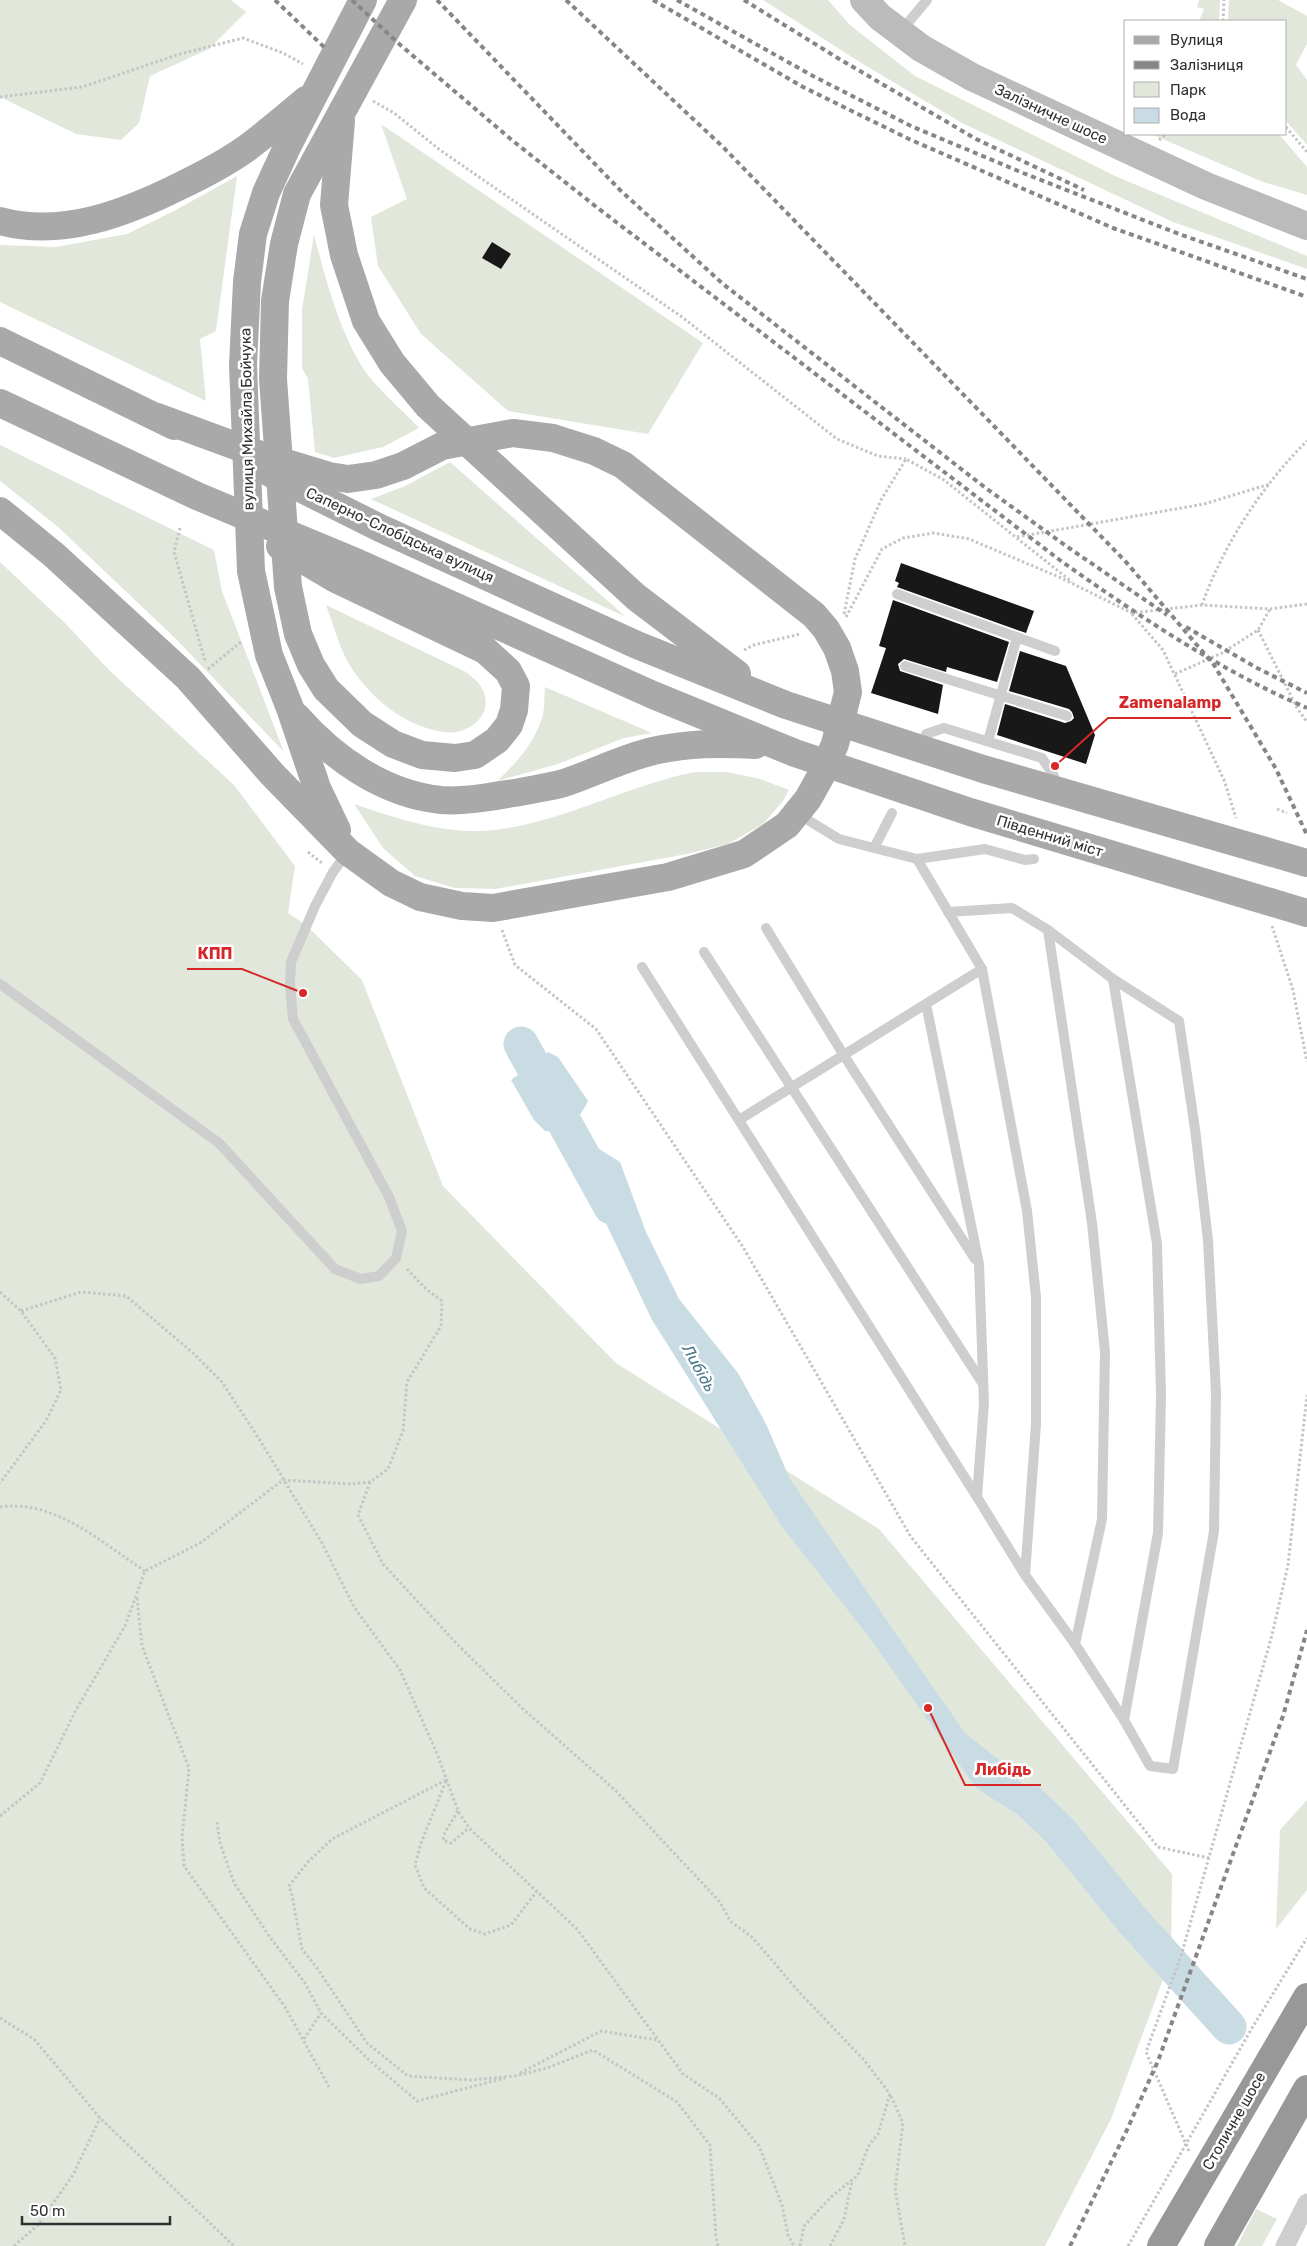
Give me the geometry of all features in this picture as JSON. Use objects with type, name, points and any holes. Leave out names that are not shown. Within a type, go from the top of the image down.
[{"type":"highway","name":"Столичне шосе","points":[[1161,2246],[1307,1997]]},
{"type":"highway","points":[[1218,2246],[1307,2089]]},
{"type":"main road","name":"вулиця Михайла Бойчука","points":[[348,852],[317,788],[290,708],[269,655],[251,570],[243,365],[247,282],[253,234],[266,193],[312,80],[363,0]]},
{"type":"main road","name":"вулиця Михайла Бойчука","points":[[197,496],[334,578],[485,650],[508,671],[516,686],[514,710],[509,725],[497,740],[475,755],[455,758],[422,755],[393,744],[362,724],[326,689],[312,665],[298,634],[288,587],[273,379],[275,301],[284,244],[297,194],[404,0]]},
{"type":"main road","points":[[0,221],[38,226],[81,223],[118,214],[152,200],[225,163],[248,148],[312,80]]},
{"type":"main road","points":[[342,115],[334,205],[344,256],[366,321],[392,363],[428,406],[636,597],[769,699]]},
{"type":"main road","name":"Саперно-Слобідська вулиця","points":[[0,341],[380,528],[637,645],[769,699],[983,769],[1307,863]]},
{"type":"main road","points":[[0,403],[197,496],[358,563],[653,695],[786,750]]},
{"type":"main road","points":[[0,511],[54,555],[188,678],[272,774],[348,852],[391,883],[420,897],[462,906],[493,908],[668,878],[721,862],[744,854],[787,825],[798,813],[823,772],[844,716],[848,692],[845,671],[837,648],[826,629],[814,615],[623,465],[594,451],[553,438],[513,432],[442,446],[394,469],[376,475],[348,479],[330,476],[266,457],[157,417]]},
{"type":"main road","points":[[290,708],[318,741],[353,768]]},
{"type":"main road","points":[[317,788],[321,768],[332,762],[353,768],[401,791],[441,800],[486,798],[562,783],[652,751],[710,742],[786,750]]},
{"type":"main road","name":"Південний міст","points":[[786,750],[970,812],[1307,914]]},
{"type":"street","name":"Залізничне шосе","points":[[864,0],[880,17],[922,48],[972,78],[1206,186],[1307,226]]},
{"type":"street","points":[[1284,2246],[1307,2203]]},
{"type":"lane","points":[[900,32],[927,0]]},
{"type":"lane","points":[[897,594],[1055,651]]},
{"type":"lane","points":[[988,741],[1017,637]]},
{"type":"lane","points":[[904,666],[1067,716]]},
{"type":"lane","points":[[926,734],[944,728],[1042,758],[1054,776]]},
{"type":"lane","points":[[798,813],[839,839],[917,859],[985,849],[1024,860],[1034,859]]},
{"type":"lane","points":[[874,848],[892,813]]},
{"type":"lane","points":[[0,984],[219,1142],[335,1269],[361,1279],[379,1276],[396,1258],[402,1231],[389,1197],[293,1019],[290,984],[291,962],[315,906],[333,872],[348,852]]},
{"type":"lane","points":[[917,859],[982,969],[1027,1211],[1036,1297],[1036,1424],[1024,1575]]},
{"type":"lane","points":[[642,967],[977,1496],[1024,1575],[1075,1644],[1124,1720],[1150,1766],[1173,1769],[1214,1531],[1216,1393],[1208,1240],[1196,1129],[1179,1022],[1113,979],[1048,930],[1012,908],[948,912]]},
{"type":"lane","points":[[766,928],[843,1054],[979,1264]]},
{"type":"lane","points":[[1048,930],[1092,1222],[1105,1352],[1102,1519],[1075,1644]]},
{"type":"lane","points":[[704,952],[983,1385]]},
{"type":"lane","points":[[740,1120],[982,969]]},
{"type":"lane","points":[[1113,979],[1157,1244],[1161,1395],[1158,1533],[1124,1720]]},
{"type":"lane","points":[[926,1004],[979,1264],[983,1385],[977,1496]]},
{"type":"path","points":[[1223,20],[1224,0]]},
{"type":"path","points":[[0,97],[82,87],[180,54],[243,38],[283,53],[312,80]]},
{"type":"path","points":[[368,99],[394,113],[440,150],[682,317],[837,440],[878,456],[906,459],[944,480],[1076,586]]},
{"type":"path","points":[[1287,128],[1307,152]]},
{"type":"path","points":[[1202,605],[1220,562],[1252,506],[1307,441]]},
{"type":"path","points":[[906,459],[881,500],[855,558],[842,625],[882,549],[903,538],[934,533],[970,539],[1132,613],[1202,605],[1270,609],[1307,604]]},
{"type":"path","points":[[1017,537],[1204,504],[1270,484]]},
{"type":"path","points":[[180,528],[174,552],[208,669],[245,640]]},
{"type":"path","points":[[1175,674],[1222,653],[1258,630],[1270,609]]},
{"type":"path","points":[[1258,630],[1297,708],[1307,722]]},
{"type":"path","points":[[743,650],[754,644],[807,632]]},
{"type":"path","points":[[1276,809],[1287,813]]},
{"type":"path","points":[[493,908],[515,965],[596,1030],[743,1247],[911,1537],[1158,1847],[1209,1858]]},
{"type":"path","points":[[0,1816],[40,1783],[76,1710],[125,1626],[145,1571],[200,1544],[283,1480],[351,1484],[370,1482],[388,1469],[404,1431],[407,1382],[440,1326],[442,1301],[426,1289],[396,1258]]},
{"type":"path","points":[[0,1292],[21,1311],[55,1358],[61,1390],[46,1421],[0,1483]]},
{"type":"path","points":[[21,1311],[81,1292],[126,1296],[194,1353],[222,1382],[262,1442],[322,1543],[354,1607],[400,1670],[458,1811],[469,1828],[577,1929],[684,2074],[719,2098],[759,2146],[782,2205],[788,2235],[794,2246]]},
{"type":"path","points":[[1202,2176],[1146,2052],[1181,1956],[1272,1634],[1288,1565],[1307,1395]]},
{"type":"path","points":[[370,1482],[358,1515],[383,1564],[458,1646],[523,1709],[615,1790],[720,1902],[730,1921],[753,1938],[799,1992],[864,2060],[890,2094],[903,2122],[895,2189],[905,2246]]},
{"type":"path","points":[[0,1507],[16,1505],[60,1516],[145,1571]]},
{"type":"path","points":[[137,1597],[142,1646],[189,1768],[182,1838],[184,1866],[285,2007],[329,2087]]},
{"type":"path","points":[[446,1780],[332,1839],[307,1863],[289,1886],[302,1949],[317,1968],[367,2043],[408,2076],[472,2080],[515,2076],[602,2031],[658,2040]]},
{"type":"path","points":[[446,1780],[421,1843],[416,1865],[424,1888],[470,1929],[485,1934],[511,1925],[537,1891]]},
{"type":"path","points":[[458,1811],[445,1832],[443,1840],[451,1843],[469,1828]]},
{"type":"path","points":[[217,1822],[220,1843],[234,1883],[268,1936],[305,1983],[321,2013],[368,2059],[417,2101],[547,2068],[593,2050],[677,2102],[710,2145],[718,2246]]},
{"type":"path","points":[[1128,2246],[1307,1938]]},
{"type":"path","points":[[304,2039],[321,2013]]},
{"type":"path","points":[[0,2018],[34,2039],[100,2118],[234,2246]]},
{"type":"path","points":[[800,2246],[804,2226],[858,2175],[868,2146],[878,2134],[890,2094]]},
{"type":"path","points":[[14,2246],[38,2225],[73,2174],[100,2118]]},
{"type":"path","points":[[830,2246],[844,2219],[852,2180]]},
{"type":"green space","points":[[0,0],[231,0],[246,12],[209,49],[150,76],[139,123],[121,140],[76,134],[0,97]]},
{"type":"green space","points":[[763,0],[828,0],[850,25],[915,76],[1115,176],[1307,256],[1307,269],[1173,222],[962,123],[858,61]]},
{"type":"green space","points":[[1199,0],[1220,0],[1219,20],[1199,20],[1204,9],[1197,7]]},
{"type":"green space","points":[[1229,0],[1278,0],[1307,16],[1307,44],[1296,65],[1307,80],[1307,145],[1287,122],[1287,20],[1228,20]]},
{"type":"green space","points":[[381,124],[703,343],[648,434],[508,411],[421,334],[378,266],[371,217],[407,199]]},
{"type":"green space","points":[[1153,135],[1280,135],[1307,167],[1307,195],[1263,182]]},
{"type":"green space","points":[[237,176],[216,331],[200,339],[206,401],[0,302],[0,245],[56,247],[127,234],[174,211]]},
{"type":"green space","points":[[314,235],[335,308],[350,345],[368,375],[419,428],[383,447],[334,458],[315,452],[308,379],[302,368],[302,310]]},
{"type":"green space","points":[[0,445],[214,550],[222,591],[284,752],[176,639],[57,526],[0,481]]},
{"type":"green space","points":[[450,462],[626,617],[371,499],[405,486]]},
{"type":"green space","points":[[0,562],[66,624],[109,670],[234,785],[295,866],[288,913],[306,925],[362,980],[443,1186],[616,1363],[879,1529],[1172,1874],[1171,1958],[1111,2119],[1045,2246],[0,2246]]},
{"type":"green space","points":[[326,605],[466,672],[479,683],[485,695],[486,704],[478,720],[472,726],[463,730],[444,732],[416,724],[380,701],[370,692],[348,662]]},
{"type":"green space","points":[[545,687],[652,733],[624,738],[558,764],[497,781],[518,760],[534,737],[543,714]]},
{"type":"green space","points":[[695,772],[727,772],[760,779],[789,790],[783,801],[763,824],[728,844],[687,854],[495,889],[455,888],[415,876],[383,848],[354,804],[427,826],[464,831],[483,831],[502,829],[551,818],[646,785]]},
{"type":"green space","points":[[1307,1800],[1307,1890],[1276,1929],[1280,1830]]},
{"type":"green space","points":[[1256,2209],[1277,2219],[1262,2246],[1237,2246]]},
{"type":"water","points":[[548,1052],[558,1057],[588,1101],[571,1124],[553,1131],[545,1131],[534,1120],[511,1080]]},
{"type":"water","points":[[596,1147],[620,1162],[646,1232],[679,1299],[738,1373],[766,1424],[790,1479],[894,1631],[965,1733],[1004,1764],[1070,1832],[1055,1839],[976,1788],[869,1637],[783,1528],[652,1320],[583,1175]]},
{"type":"building","points":[[492,242],[511,254],[501,269],[482,258]]},
{"type":"building","points":[[901,563],[1034,611],[1026,633],[897,587],[899,583],[895,581]]},
{"type":"building","points":[[893,600],[1009,642],[997,682],[947,667],[946,672],[904,659],[898,664],[900,671],[943,685],[938,714],[871,693],[886,648],[879,646]]},
{"type":"building","points":[[1020,651],[1066,666],[1095,735],[1086,764],[997,735],[1005,704],[1065,723],[1074,718],[1069,709],[1009,691]]},
{"type":"waterway","name":"Либідь","points":[[521,1044],[611,1207]]},
{"type":"waterway","name":"Либідь","points":[[1030,1802],[1059,1830],[1133,1921],[1229,2027]]},
{"type":"railway","points":[[275,0],[325,48]]},
{"type":"railway","points":[[352,0],[398,43],[513,141],[599,209],[1061,561],[1180,641],[1242,677],[1307,708]]},
{"type":"railway","points":[[437,0],[620,190],[723,284],[987,489],[1167,615]]},
{"type":"railway","points":[[566,0],[722,146],[1126,562],[1214,665],[1276,769],[1307,835]]},
{"type":"railway","points":[[653,0],[803,87],[909,139],[1113,228],[1307,297]]},
{"type":"railway","points":[[677,0],[813,76],[911,126],[1023,173],[1179,234],[1307,279]]},
{"type":"railway","points":[[744,0],[836,57],[976,139],[1084,190]]},
{"type":"railway","points":[[1186,627],[1257,668],[1307,693]]},
{"type":"railway","points":[[1070,2246],[1126,2132],[1158,2061],[1283,1716],[1307,1630]]},
{"type":"place","name":"Zamenalamp","points":[[1055,766]]},
{"type":"place","name":"КПП","points":[[303,993]]},
{"type":"place","name":"Либідь","points":[[928,1708]]}]
